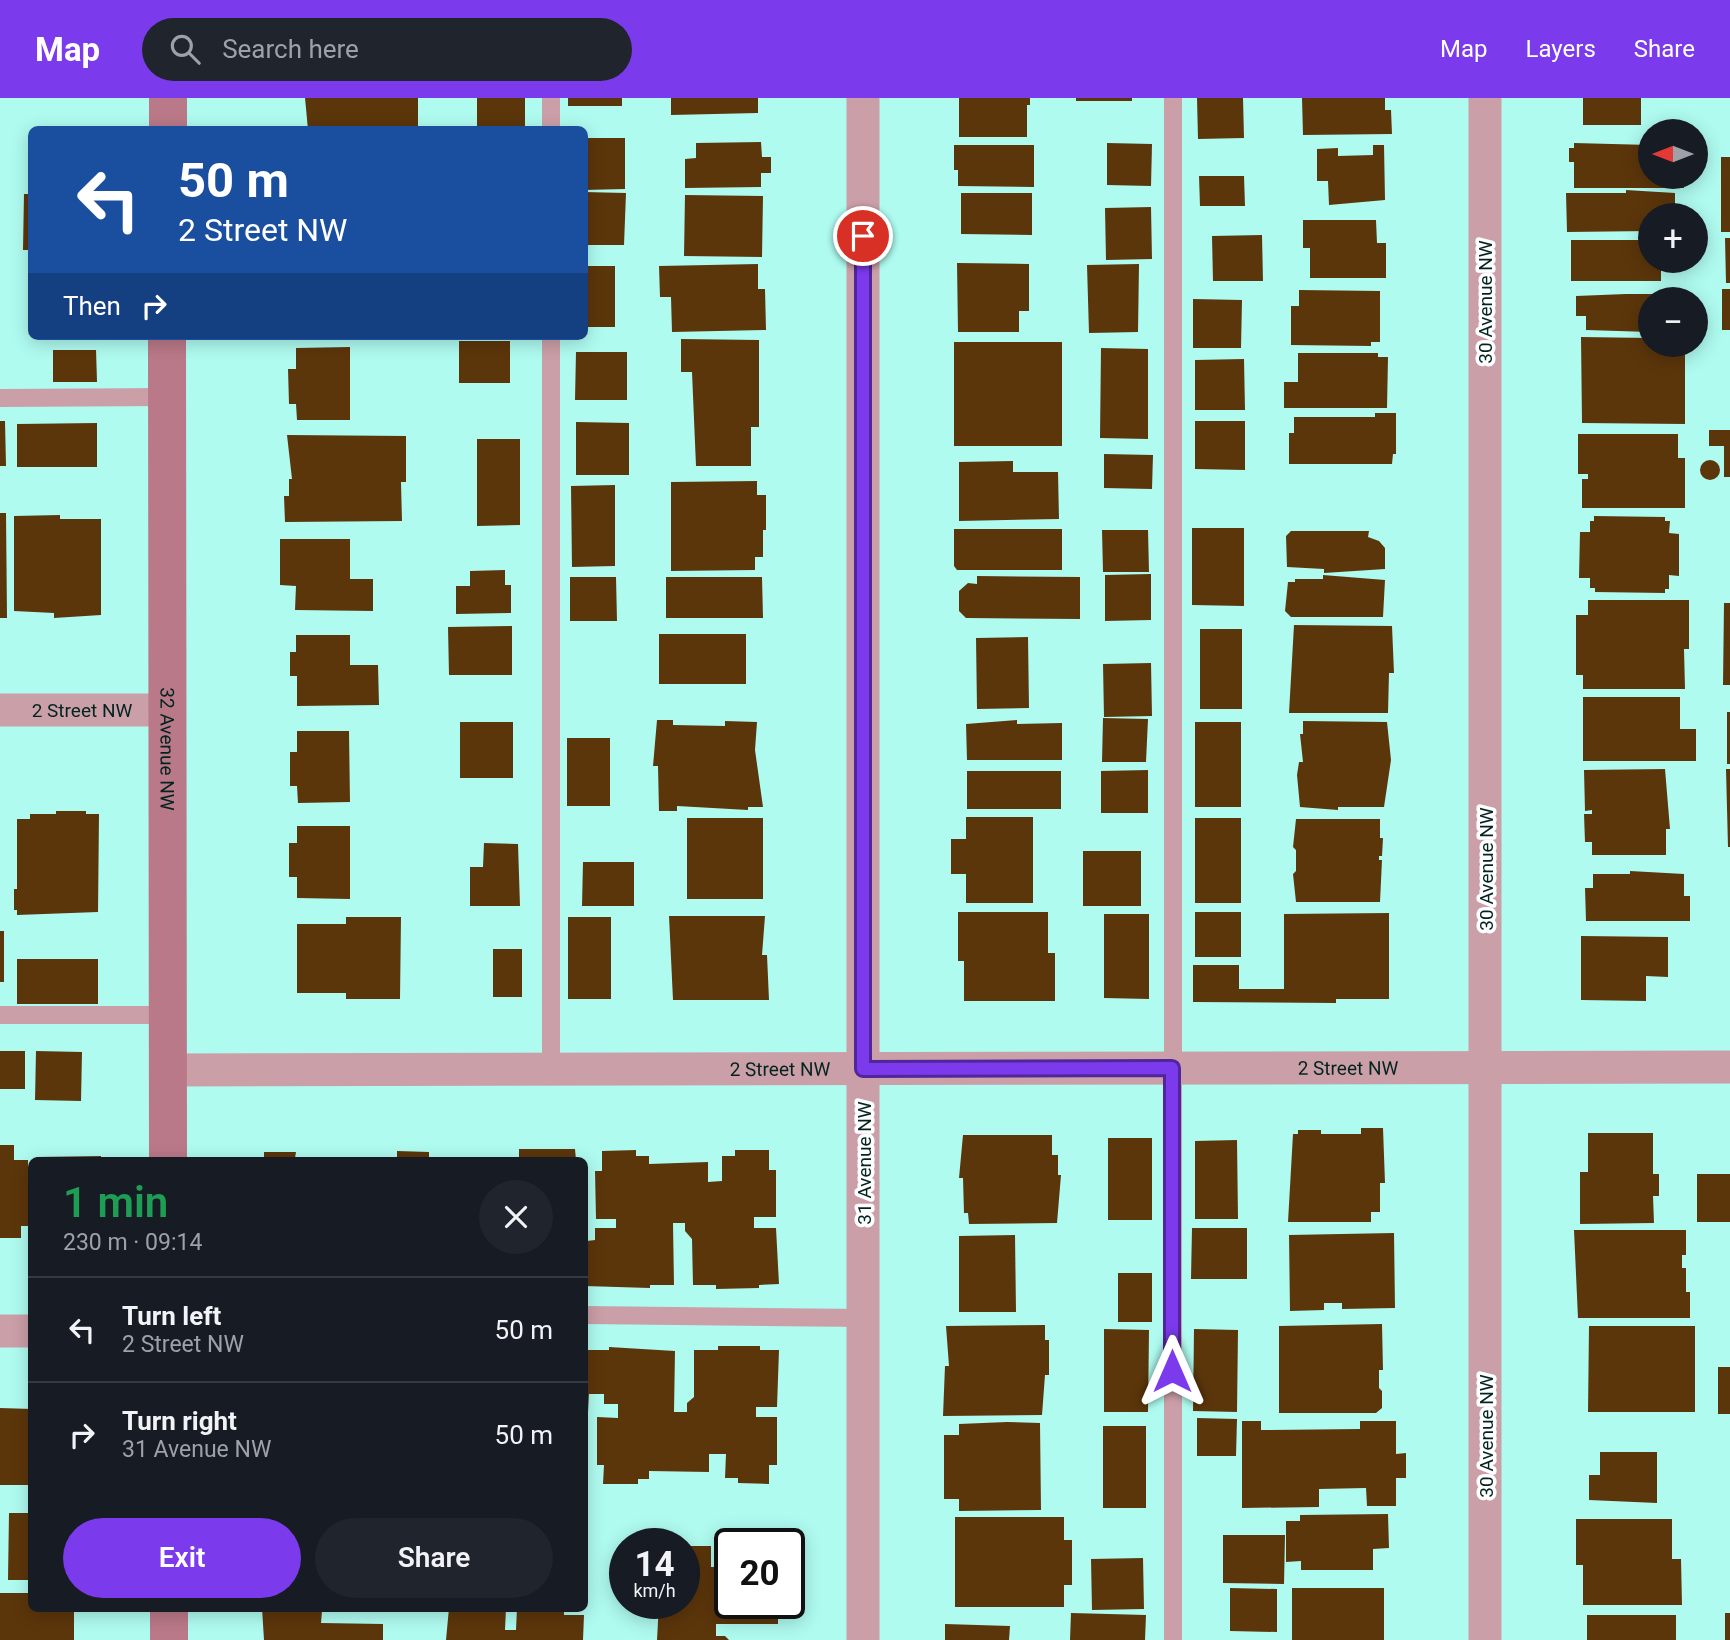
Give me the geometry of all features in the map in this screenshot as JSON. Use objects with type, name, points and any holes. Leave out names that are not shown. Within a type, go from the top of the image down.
[{"type":"street","points":[[167,126],[168,98]]},
{"type":"street","name":"31 Avenue NW","points":[[863,98],[863,1640]]},
{"type":"street","name":"30 Avenue NW","points":[[1485,98],[1485,1640]]},
{"type":"street","name":"32 Avenue NW","points":[[167,340],[168,1157]]},
{"type":"street","name":"2 Street NW","points":[[0,710],[166,710]]},
{"type":"street","name":"2 Street NW","points":[[168,1070],[1730,1067]]},
{"type":"street","points":[[0,1331],[28,1331]]},
{"type":"street","points":[[169,1612],[169,1640]]},
{"type":"lane","points":[[551,98],[551,126]]},
{"type":"lane","points":[[1173,98],[1173,1640]]},
{"type":"lane","points":[[551,340],[551,1069]]},
{"type":"lane","points":[[0,398],[167,397]]},
{"type":"lane","points":[[0,1016],[167,1015]]},
{"type":"lane","points":[[588,1315],[865,1318]]},
{"type":"building","points":[[305,98],[418,98],[418,126],[308,126]]},
{"type":"building","points":[[477,98],[525,98],[525,126],[477,126]]},
{"type":"building","points":[[568,98],[622,98],[622,106],[568,106]]},
{"type":"building","points":[[671,98],[758,98],[758,113],[671,115]]},
{"type":"building","points":[[959,98],[1030,98],[1030,105],[1027,105],[1027,137],[959,137]]},
{"type":"building","points":[[1076,98],[1132,98],[1132,101],[1076,101]]},
{"type":"building","points":[[1197,98],[1243,98],[1244,138],[1198,139]]},
{"type":"building","points":[[1302,98],[1385,98],[1385,110],[1391,110],[1392,134],[1303,135]]},
{"type":"building","points":[[1583,98],[1641,98],[1641,119],[1638,119],[1638,125],[1583,125]]},
{"type":"building","points":[[588,138],[625,138],[625,189],[588,190]]},
{"type":"building","points":[[761,142],[762,157],[771,157],[771,173],[761,173],[761,187],[685,188],[685,159],[696,158],[696,143]]},
{"type":"building","points":[[1107,143],[1152,144],[1151,186],[1107,185]]},
{"type":"building","points":[[1574,143],[1638,145],[1638,188],[1574,188],[1574,162],[1569,162],[1569,148],[1574,148]]},
{"type":"building","points":[[954,145],[1034,145],[1034,187],[958,186],[958,170],[954,170]]},
{"type":"building","points":[[1373,145],[1384,145],[1385,200],[1329,205],[1328,181],[1317,181],[1317,149],[1338,148],[1338,156],[1373,155]]},
{"type":"building","points":[[1721,157],[1730,157],[1730,232],[1721,232]]},
{"type":"building","points":[[1199,176],[1244,176],[1245,206],[1200,206]]},
{"type":"building","points":[[1626,190],[1675,193],[1675,203],[1638,203],[1638,231],[1567,232],[1566,193],[1626,193]]},
{"type":"building","points":[[588,192],[626,193],[624,245],[588,245]]},
{"type":"building","points":[[961,193],[1032,193],[1032,235],[961,234]]},
{"type":"building","points":[[24,194],[28,194],[28,250],[23,250]]},
{"type":"building","points":[[685,195],[763,196],[762,257],[684,256]]},
{"type":"building","points":[[1151,207],[1152,259],[1106,260],[1105,208]]},
{"type":"building","points":[[1303,220],[1376,220],[1377,243],[1386,243],[1386,278],[1310,278],[1310,248],[1303,248]]},
{"type":"building","points":[[1262,235],[1263,281],[1213,281],[1212,236]]},
{"type":"building","points":[[1725,238],[1730,238],[1730,283],[1726,283]]},
{"type":"building","points":[[1571,240],[1638,240],[1638,273],[1661,273],[1661,281],[1571,281]]},
{"type":"building","points":[[957,263],[1029,264],[1029,311],[1019,311],[1019,332],[958,332]]},
{"type":"building","points":[[758,264],[758,289],[765,289],[766,330],[672,332],[671,297],[660,297],[659,266]]},
{"type":"building","points":[[1139,264],[1138,332],[1089,333],[1087,265]]},
{"type":"building","points":[[588,266],[615,266],[615,327],[588,327]]},
{"type":"building","points":[[1722,289],[1730,289],[1730,330],[1722,330]]},
{"type":"building","points":[[1299,290],[1380,291],[1380,342],[1371,342],[1371,346],[1291,345],[1291,306],[1299,306]]},
{"type":"building","points":[[1638,294],[1638,332],[1586,330],[1586,316],[1576,316],[1576,296]]},
{"type":"building","points":[[1193,299],[1242,300],[1241,348],[1193,348]]},
{"type":"building","points":[[1581,337],[1638,338],[1638,357],[1685,357],[1685,424],[1582,423]]},
{"type":"building","points":[[681,339],[759,340],[759,427],[751,427],[751,466],[696,466],[692,372],[681,372]]},
{"type":"building","points":[[459,341],[510,341],[510,383],[459,383]]},
{"type":"building","points":[[954,342],[1062,342],[1062,446],[954,446]]},
{"type":"building","points":[[350,347],[350,420],[297,420],[296,404],[289,404],[288,369],[296,369],[296,348]]},
{"type":"building","points":[[1101,348],[1148,349],[1148,439],[1100,438]]},
{"type":"building","points":[[53,350],[96,350],[97,382],[53,382]]},
{"type":"building","points":[[576,352],[627,352],[627,400],[575,400]]},
{"type":"building","points":[[1298,353],[1378,353],[1378,357],[1388,357],[1387,408],[1284,408],[1284,382],[1298,382]]},
{"type":"building","points":[[1244,359],[1245,410],[1195,410],[1195,360]]},
{"type":"building","points":[[1375,413],[1396,413],[1396,454],[1393,454],[1392,464],[1289,464],[1289,433],[1294,433],[1294,417],[1375,417]]},
{"type":"building","points":[[0,421],[5,421],[6,466],[0,466]]},
{"type":"building","points":[[1195,421],[1245,421],[1245,470],[1195,469]]},
{"type":"building","points":[[576,422],[629,423],[629,475],[576,475]]},
{"type":"building","points":[[97,423],[97,467],[17,467],[17,424]]},
{"type":"building","points":[[1709,430],[1730,430],[1730,477],[1724,477],[1724,446],[1709,446]]},
{"type":"building","points":[[1578,434],[1678,434],[1678,458],[1685,458],[1685,508],[1582,508],[1582,479],[1588,479],[1588,474],[1578,474]]},
{"type":"building","points":[[287,435],[406,436],[406,482],[401,482],[402,521],[285,522],[284,496],[289,496],[289,479],[292,479]]},
{"type":"building","points":[[477,439],[520,439],[520,525],[477,526]]},
{"type":"building","points":[[1104,454],[1153,455],[1152,489],[1104,488]]},
{"type":"building","points":[[1710,460],[1717,463],[1720,470],[1717,477],[1710,480],[1703,477],[1700,470],[1703,463]]},
{"type":"building","points":[[1013,461],[1013,472],[1058,472],[1059,519],[959,521],[959,462]]},
{"type":"building","points":[[757,481],[757,495],[766,495],[766,530],[763,530],[763,557],[755,557],[755,570],[671,571],[671,482]]},
{"type":"building","points":[[615,485],[615,566],[572,567],[571,486]]},
{"type":"building","points":[[0,513],[6,513],[7,618],[0,618]]},
{"type":"building","points":[[60,515],[60,519],[101,519],[101,615],[54,618],[54,613],[14,611],[14,516]]},
{"type":"building","points":[[1594,516],[1665,517],[1665,521],[1670,521],[1669,533],[1679,534],[1679,576],[1669,575],[1669,589],[1665,589],[1665,593],[1595,592],[1595,588],[1590,588],[1590,578],[1579,578],[1580,532],[1590,532],[1590,521],[1594,521]]},
{"type":"building","points":[[1192,528],[1244,528],[1244,606],[1192,605]]},
{"type":"building","points":[[954,529],[1062,529],[1062,570],[957,570],[954,566]]},
{"type":"building","points":[[1102,530],[1148,530],[1149,572],[1103,572]]},
{"type":"building","points":[[1291,531],[1369,531],[1368,537],[1379,541],[1385,548],[1385,569],[1324,573],[1324,569],[1287,567],[1286,536]]},
{"type":"building","points":[[280,539],[350,539],[350,579],[373,579],[373,611],[295,610],[296,586],[280,585]]},
{"type":"building","points":[[505,570],[505,585],[511,585],[511,613],[456,614],[456,586],[470,586],[470,571]]},
{"type":"building","points":[[1151,574],[1151,620],[1105,621],[1105,575]]},
{"type":"building","points":[[1323,575],[1385,580],[1383,617],[1291,617],[1285,611],[1288,582],[1295,582],[1295,579],[1323,579]]},
{"type":"building","points":[[977,576],[1080,577],[1080,619],[966,618],[959,611],[959,591],[968,583],[977,584]]},
{"type":"building","points":[[570,577],[616,577],[617,621],[570,621]]},
{"type":"building","points":[[666,577],[762,577],[763,618],[666,618]]},
{"type":"building","points":[[1588,600],[1689,600],[1689,649],[1684,649],[1685,689],[1583,689],[1583,675],[1576,675],[1576,615],[1588,615]]},
{"type":"building","points":[[1724,603],[1730,603],[1730,685],[1723,685]]},
{"type":"building","points":[[1294,625],[1392,626],[1394,673],[1389,673],[1388,713],[1289,713]]},
{"type":"building","points":[[512,626],[512,675],[449,675],[448,627]]},
{"type":"building","points":[[1200,629],[1242,629],[1242,709],[1200,709]]},
{"type":"building","points":[[659,634],[746,634],[746,684],[659,684]]},
{"type":"building","points":[[296,635],[350,635],[350,665],[378,665],[379,705],[297,706],[297,676],[290,676],[290,652],[296,652]]},
{"type":"building","points":[[1028,637],[1029,708],[977,709],[976,638]]},
{"type":"building","points":[[1151,663],[1152,716],[1104,717],[1103,664]]},
{"type":"building","points":[[1583,697],[1680,697],[1680,729],[1696,729],[1696,761],[1583,761]]},
{"type":"building","points":[[1727,712],[1730,712],[1730,764],[1727,764]]},
{"type":"building","points":[[1103,718],[1148,719],[1146,762],[1102,762]]},
{"type":"building","points":[[657,720],[673,720],[673,725],[725,726],[725,721],[757,722],[755,750],[763,807],[748,807],[748,810],[677,806],[677,811],[659,811],[658,766],[653,766]]},
{"type":"building","points":[[1017,720],[1017,724],[1062,723],[1062,760],[967,760],[966,724]]},
{"type":"building","points":[[1303,721],[1387,722],[1391,760],[1384,807],[1338,807],[1338,810],[1300,807],[1297,775],[1299,762],[1303,762],[1300,734],[1303,734]]},
{"type":"building","points":[[460,722],[513,722],[513,778],[460,778]]},
{"type":"building","points":[[1195,722],[1241,722],[1241,807],[1195,807]]},
{"type":"building","points":[[297,731],[349,731],[350,802],[298,803],[297,786],[290,786],[290,752],[297,752]]},
{"type":"building","points":[[567,738],[610,738],[610,806],[567,806]]},
{"type":"building","points":[[1665,769],[1670,829],[1666,829],[1666,855],[1592,855],[1592,842],[1585,842],[1584,814],[1592,814],[1592,810],[1585,811],[1584,770]]},
{"type":"building","points":[[1726,769],[1730,769],[1730,847],[1728,847]]},
{"type":"building","points":[[1148,770],[1148,813],[1101,813],[1101,771]]},
{"type":"building","points":[[967,771],[1061,771],[1061,809],[967,809]]},
{"type":"building","points":[[56,811],[99,814],[98,912],[17,915],[17,910],[14,910],[14,889],[17,889],[17,819],[30,819],[30,814],[56,814]]},
{"type":"building","points":[[966,817],[1033,817],[1033,903],[966,903],[966,874],[951,874],[951,839],[966,839]]},
{"type":"building","points":[[687,818],[763,818],[763,899],[687,899]]},
{"type":"building","points":[[1195,818],[1241,818],[1241,903],[1195,903]]},
{"type":"building","points":[[1296,819],[1380,819],[1380,838],[1383,838],[1382,856],[1379,856],[1379,860],[1382,860],[1380,902],[1296,902],[1293,874],[1296,871],[1296,850],[1293,847]]},
{"type":"building","points":[[297,826],[350,826],[350,899],[297,898],[297,877],[289,877],[289,843],[297,843]]},
{"type":"building","points":[[484,843],[518,844],[520,906],[470,906],[470,867],[483,867]]},
{"type":"building","points":[[1083,851],[1141,851],[1141,906],[1083,906]]},
{"type":"building","points":[[583,862],[634,862],[634,906],[582,906]]},
{"type":"building","points":[[1630,871],[1684,874],[1684,896],[1690,896],[1690,921],[1586,921],[1585,888],[1593,888],[1593,874],[1630,874]]},
{"type":"building","points":[[958,912],[1048,912],[1048,953],[1055,953],[1055,1001],[964,1001],[964,961],[958,961]]},
{"type":"building","points":[[1195,912],[1241,912],[1241,957],[1195,957]]},
{"type":"building","points":[[1389,913],[1389,999],[1336,999],[1336,1003],[1193,1002],[1193,965],[1239,965],[1239,989],[1284,989],[1284,914]]},
{"type":"building","points":[[1104,914],[1149,914],[1149,999],[1104,998]]},
{"type":"building","points":[[669,916],[765,916],[762,955],[767,955],[769,1000],[673,1000]]},
{"type":"building","points":[[346,917],[401,917],[400,999],[346,999],[346,993],[297,993],[297,924],[346,924]]},
{"type":"building","points":[[568,917],[611,917],[611,999],[568,999]]},
{"type":"building","points":[[0,931],[4,931],[4,982],[0,982]]},
{"type":"building","points":[[1581,936],[1668,937],[1668,977],[1646,976],[1646,1001],[1581,1000]]},
{"type":"building","points":[[493,949],[522,949],[522,997],[493,997]]},
{"type":"building","points":[[17,959],[98,959],[98,1004],[17,1004]]},
{"type":"building","points":[[0,1051],[25,1051],[25,1089],[0,1089]]},
{"type":"building","points":[[36,1051],[82,1052],[81,1101],[35,1100]]},
{"type":"building","points":[[1361,1128],[1383,1128],[1385,1183],[1380,1183],[1380,1212],[1371,1212],[1371,1222],[1288,1222],[1293,1134],[1298,1134],[1298,1130],[1321,1130],[1321,1134],[1361,1134]]},
{"type":"building","points":[[1588,1133],[1653,1133],[1653,1174],[1659,1174],[1659,1196],[1653,1196],[1654,1223],[1580,1224],[1580,1172],[1588,1172]]},
{"type":"building","points":[[963,1135],[1052,1135],[1052,1155],[1058,1155],[1058,1175],[1061,1175],[1057,1223],[969,1224],[968,1213],[964,1213],[963,1178],[959,1178]]},
{"type":"building","points":[[1108,1138],[1152,1138],[1152,1220],[1108,1220]]},
{"type":"building","points":[[1237,1140],[1238,1219],[1195,1219],[1195,1141]]},
{"type":"building","points":[[0,1145],[14,1145],[14,1160],[28,1160],[28,1226],[21,1226],[21,1238],[0,1238]]},
{"type":"building","points":[[519,1149],[575,1149],[576,1157],[519,1157]]},
{"type":"building","points":[[636,1150],[636,1156],[649,1156],[649,1164],[708,1162],[708,1182],[722,1181],[722,1156],[735,1156],[735,1150],[769,1150],[769,1170],[776,1170],[776,1217],[754,1217],[754,1228],[776,1228],[779,1284],[759,1285],[759,1288],[716,1289],[716,1285],[693,1285],[692,1239],[685,1231],[685,1223],[673,1223],[674,1285],[650,1285],[650,1288],[588,1286],[588,1241],[595,1240],[595,1228],[616,1228],[616,1219],[596,1219],[595,1171],[602,1171],[602,1151]]},
{"type":"building","points":[[397,1151],[429,1152],[429,1157],[397,1157]]},
{"type":"building","points":[[264,1152],[296,1152],[295,1157],[264,1157]]},
{"type":"building","points":[[101,1156],[101,1157],[36,1157]]},
{"type":"building","points":[[1697,1174],[1730,1174],[1730,1222],[1697,1222]]},
{"type":"building","points":[[1192,1228],[1247,1228],[1247,1279],[1191,1279]]},
{"type":"building","points":[[1574,1230],[1686,1230],[1686,1255],[1682,1255],[1682,1268],[1686,1268],[1686,1292],[1690,1292],[1690,1318],[1578,1318]]},
{"type":"building","points":[[1394,1233],[1395,1308],[1342,1309],[1342,1303],[1324,1303],[1324,1310],[1290,1311],[1289,1235]]},
{"type":"building","points":[[1015,1235],[1016,1312],[959,1312],[959,1236]]},
{"type":"building","points":[[1118,1273],[1152,1273],[1152,1322],[1118,1322]]},
{"type":"building","points":[[1382,1324],[1383,1370],[1379,1370],[1379,1388],[1382,1391],[1382,1408],[1376,1413],[1279,1413],[1279,1326]]},
{"type":"building","points":[[1045,1325],[1045,1340],[1049,1340],[1049,1375],[1045,1375],[1042,1415],[943,1416],[945,1366],[949,1366],[946,1326]]},
{"type":"building","points":[[1589,1326],[1695,1326],[1695,1412],[1588,1412]]},
{"type":"building","points":[[1104,1329],[1149,1330],[1148,1412],[1104,1412]]},
{"type":"building","points":[[1194,1329],[1238,1330],[1237,1412],[1193,1411]]},
{"type":"building","points":[[718,1346],[760,1346],[760,1350],[779,1350],[777,1407],[756,1407],[756,1417],[777,1417],[777,1465],[769,1465],[769,1484],[738,1483],[738,1478],[725,1478],[726,1454],[709,1454],[709,1472],[649,1471],[649,1479],[638,1479],[638,1484],[603,1484],[604,1465],[597,1465],[597,1417],[618,1418],[618,1404],[604,1404],[604,1394],[589,1394],[588,1412],[588,1350],[609,1350],[609,1347],[675,1351],[674,1412],[687,1412],[687,1403],[694,1397],[694,1350],[718,1350]]},
{"type":"building","points":[[1718,1367],[1730,1367],[1730,1414],[1718,1414]]},
{"type":"building","points":[[0,1408],[28,1409],[28,1485],[0,1485]]},
{"type":"building","points":[[1197,1418],[1237,1419],[1236,1456],[1197,1456]]},
{"type":"building","points":[[1242,1421],[1261,1421],[1261,1430],[1360,1429],[1360,1421],[1396,1421],[1396,1454],[1406,1453],[1406,1478],[1396,1478],[1396,1506],[1367,1506],[1366,1488],[1319,1489],[1319,1507],[1242,1508]]},
{"type":"building","points":[[1040,1423],[1041,1510],[959,1511],[959,1499],[944,1499],[944,1435],[959,1435],[959,1424]]},
{"type":"building","points":[[1103,1426],[1146,1426],[1146,1508],[1103,1508]]},
{"type":"building","points":[[1600,1452],[1657,1452],[1657,1503],[1589,1500],[1589,1475],[1600,1475]]},
{"type":"building","points":[[9,1513],[28,1513],[28,1580],[8,1580]]},
{"type":"building","points":[[1388,1514],[1389,1548],[1373,1549],[1373,1570],[1301,1570],[1301,1561],[1286,1562],[1286,1521],[1300,1521],[1300,1515]]},
{"type":"building","points":[[955,1517],[1064,1517],[1064,1540],[1072,1540],[1072,1585],[1064,1585],[1064,1607],[955,1607]]},
{"type":"building","points":[[1576,1519],[1672,1519],[1672,1559],[1681,1559],[1682,1605],[1583,1605],[1583,1565],[1576,1565]]},
{"type":"building","points":[[1223,1535],[1285,1535],[1284,1584],[1223,1583]]},
{"type":"building","points":[[700,1546],[711,1546],[711,1567],[714,1567],[714,1619],[778,1619],[778,1624],[716,1624],[716,1636],[725,1636],[729,1640],[657,1640],[658,1619],[700,1619]]},
{"type":"building","points":[[1143,1558],[1144,1609],[1092,1610],[1091,1559]]},
{"type":"building","points":[[1230,1588],[1277,1589],[1277,1632],[1230,1631]]},
{"type":"building","points":[[1292,1588],[1384,1588],[1384,1640],[1292,1640]]},
{"type":"building","points":[[0,1593],[28,1593],[28,1612],[74,1612],[74,1640],[0,1640]]},
{"type":"building","points":[[262,1612],[322,1612],[321,1623],[383,1624],[383,1640],[264,1640]]},
{"type":"building","points":[[449,1612],[506,1612],[505,1630],[516,1630],[517,1612],[564,1612],[564,1615],[584,1615],[583,1640],[446,1640]]},
{"type":"building","points":[[1071,1613],[1146,1615],[1145,1640],[1070,1640]]},
{"type":"building","points":[[1725,1613],[1730,1613],[1730,1640],[1725,1640]]},
{"type":"building","points":[[1587,1615],[1676,1615],[1676,1640],[1587,1640]]},
{"type":"building","points":[[945,1624],[1010,1626],[1009,1640],[945,1640]]},
{"type":"route","points":[[863,236],[863,1069],[1172,1068],[1172,1371]]}]
